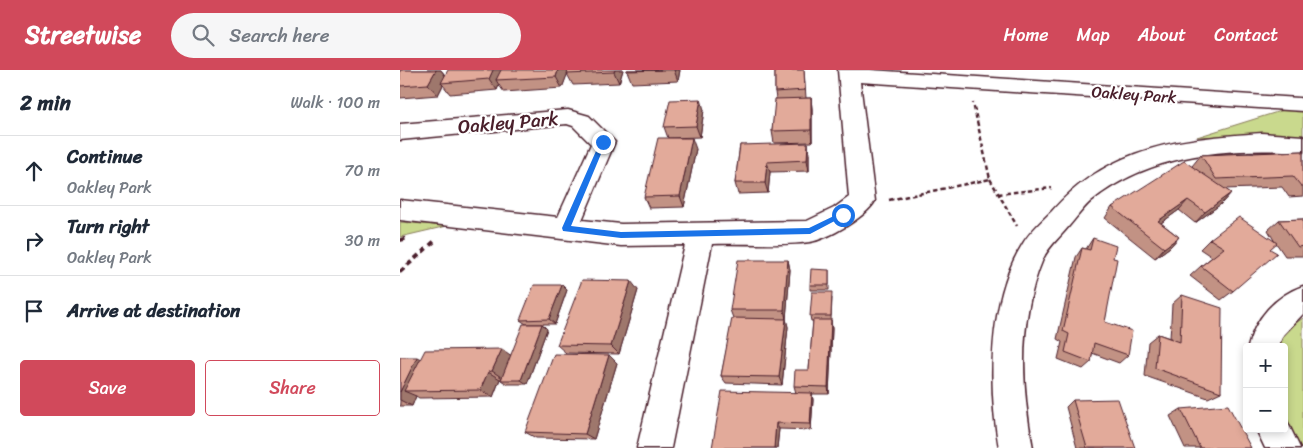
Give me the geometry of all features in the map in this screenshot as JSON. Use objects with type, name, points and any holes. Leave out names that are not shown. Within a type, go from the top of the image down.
[{"type":"street","name":"Oakley Park","points":[[862,201],[848,73],[969,83],[1299,104]]},
{"type":"street","name":"Oakley Park","points":[[400,132],[568,117],[581,122],[603,142],[566,228]]},
{"type":"street","points":[[1016,448],[1010,416],[1009,352],[1013,303],[1032,251],[1080,195],[1143,160],[1178,151],[1218,144],[1262,141],[1303,144]]},
{"type":"street","points":[[400,210],[621,235],[701,234],[810,231],[843,215],[862,201]]},
{"type":"street","points":[[654,448],[701,234]]},
{"type":"street","points":[[1264,343],[1280,317],[1295,302],[1303,299]]},
{"type":"street","points":[[1275,433],[1282,448]]},
{"type":"path","points":[[969,83],[990,179],[1032,251]]},
{"type":"path","points":[[862,201],[887,201],[990,179]]},
{"type":"path","points":[[998,194],[1056,187],[1080,195]]},
{"type":"path","points":[[400,272],[440,237]]},
{"type":"green space","points":[[1303,104],[1303,138],[1267,134],[1197,137]]},
{"type":"green space","points":[[400,222],[447,226],[400,237]]},
{"type":"green space","points":[[1303,318],[1303,448],[1295,448],[1288,432],[1288,343],[1277,343],[1293,325]]},
{"type":"building","points":[[400,70],[436,70],[428,84],[400,86]]},
{"type":"building","points":[[448,70],[493,70],[489,79],[441,83]]},
{"type":"building","points":[[501,70],[558,70],[556,77],[496,80]]},
{"type":"building","points":[[568,70],[615,70],[614,72],[567,74]]},
{"type":"building","points":[[627,70],[661,70],[627,71]]},
{"type":"building","points":[[775,70],[804,70],[805,90],[775,92]]},
{"type":"building","points":[[811,98],[811,130],[772,131],[775,99]]},
{"type":"building","points":[[701,99],[696,126],[664,127],[670,100]]},
{"type":"building","points":[[658,138],[692,138],[680,196],[644,197]]},
{"type":"building","points":[[808,143],[807,160],[767,162],[765,183],[735,183],[740,145]]},
{"type":"building","points":[[1303,151],[1303,186],[1293,176],[1216,179],[1201,155]]},
{"type":"building","points":[[1184,161],[1231,193],[1205,212],[1188,200],[1158,221],[1179,237],[1164,248],[1112,207]]},
{"type":"building","points":[[1239,217],[1277,243],[1270,249],[1277,253],[1233,291],[1201,266],[1224,248],[1210,239]]},
{"type":"building","points":[[1303,219],[1303,246],[1298,247],[1279,220]]},
{"type":"building","points":[[1093,238],[1116,246],[1113,258],[1117,259],[1105,322],[1132,331],[1128,355],[1094,343],[1091,362],[1065,352],[1069,334],[1063,331],[1082,248],[1090,250]]},
{"type":"building","points":[[738,260],[788,260],[784,310],[730,310]]},
{"type":"building","points":[[811,269],[829,270],[829,285],[810,285]]},
{"type":"building","points":[[582,280],[631,281],[611,346],[557,345]]},
{"type":"building","points":[[534,285],[562,285],[549,319],[520,320]]},
{"type":"building","points":[[812,292],[832,292],[831,316],[810,316]]},
{"type":"building","points":[[1182,295],[1222,308],[1221,392],[1155,368],[1158,334],[1180,342]]},
{"type":"building","points":[[732,318],[786,319],[779,377],[721,376]]},
{"type":"building","points":[[813,320],[831,320],[828,387],[794,386],[795,370],[809,370]]},
{"type":"building","points":[[523,324],[542,324],[521,380],[501,380]]},
{"type":"building","points":[[502,349],[492,371],[488,372],[480,390],[404,391],[425,350]]},
{"type":"building","points":[[554,354],[609,355],[585,434],[525,432]]},
{"type":"building","points":[[400,357],[417,357],[400,392]]},
{"type":"building","points":[[722,391],[812,393],[810,424],[776,423],[774,448],[712,448]]},
{"type":"building","points":[[1118,399],[1135,448],[1087,448],[1073,400]]},
{"type":"building","points":[[1228,405],[1251,448],[1200,448],[1181,409]]},
{"type":"route","points":[[603,142],[566,228],[621,235],[810,231],[843,215]]}]
